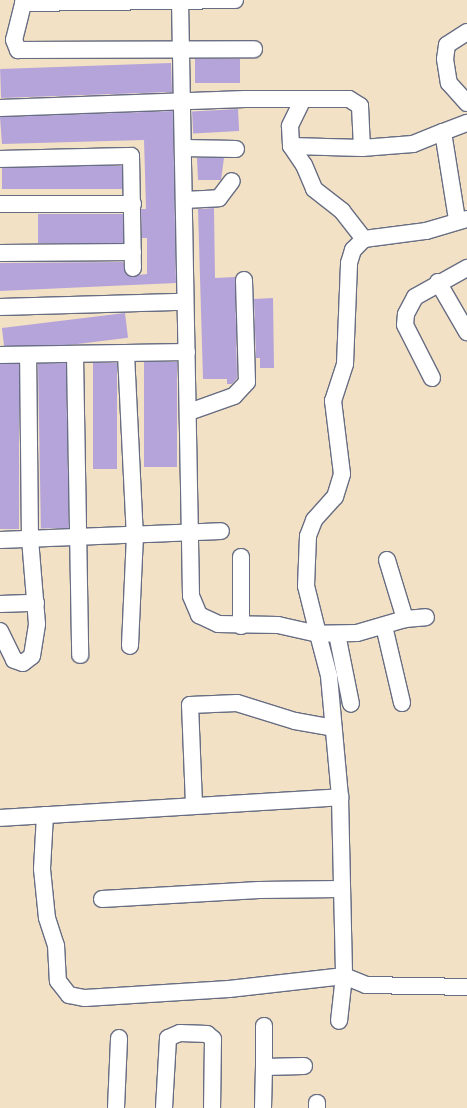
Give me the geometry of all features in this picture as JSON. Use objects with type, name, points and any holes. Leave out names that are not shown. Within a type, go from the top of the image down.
[{"type":"street","points":[[180,0],[184,200],[184,302],[189,412],[194,607],[206,620],[241,626],[278,625],[318,634],[337,634],[384,626],[405,619],[426,617]]},
{"type":"street","points":[[235,0],[23,1],[13,44],[18,50],[254,49]]},
{"type":"street","points":[[467,32],[447,45],[446,59],[449,82],[467,103]]},
{"type":"street","points":[[302,99],[290,126],[291,146],[304,165],[314,189],[342,211],[364,239]]},
{"type":"street","points":[[0,108],[302,99],[357,102],[360,106],[362,148]]},
{"type":"street","points":[[291,146],[362,148],[413,144],[467,123]]},
{"type":"street","points":[[339,1021],[344,976],[340,889],[340,796],[329,676],[306,586],[308,536],[314,520],[335,497],[342,474],[333,401],[345,364],[349,264],[353,250],[364,239],[426,231],[462,219],[443,132]]},
{"type":"street","points":[[183,148],[236,149]]},
{"type":"street","points":[[0,159],[132,150],[133,268]]},
{"type":"street","points":[[184,200],[219,198],[232,181]]},
{"type":"street","points":[[0,204],[133,204]]},
{"type":"street","points":[[0,253],[133,252]]},
{"type":"street","points":[[432,378],[405,325],[406,314],[415,297],[438,282],[467,268]]},
{"type":"street","points":[[189,412],[234,396],[247,382],[244,280]]},
{"type":"street","points":[[438,282],[467,332]]},
{"type":"street","points":[[0,307],[184,302]]},
{"type":"street","points":[[0,355],[75,356],[187,352]]},
{"type":"street","points":[[126,354],[136,535],[130,646]]},
{"type":"street","points":[[0,631],[5,660],[23,663],[35,652],[36,603],[30,539],[28,356]]},
{"type":"street","points":[[75,356],[80,655]]},
{"type":"street","points":[[0,540],[78,536],[191,534],[221,531]]},
{"type":"street","points":[[241,557],[241,626]]},
{"type":"street","points":[[388,560],[405,619]]},
{"type":"street","points":[[0,604],[36,603]]},
{"type":"street","points":[[384,626],[402,703]]},
{"type":"street","points":[[337,634],[351,704]]},
{"type":"street","points":[[194,804],[190,705],[237,703],[295,721],[333,728]]},
{"type":"street","points":[[0,818],[194,804],[340,796]]},
{"type":"street","points":[[45,815],[42,869],[46,918],[56,945],[58,981],[69,995],[85,998],[229,989],[344,976],[366,985],[467,987]]},
{"type":"street","points":[[102,899],[259,890],[340,889]]},
{"type":"street","points":[[264,1026],[264,1108]]},
{"type":"street","points":[[164,1108],[168,1038],[180,1033],[207,1034],[213,1039],[212,1108]]},
{"type":"street","points":[[116,1108],[119,1038]]},
{"type":"street","points":[[264,1067],[304,1066]]},
{"type":"building","points":[[195,59],[240,59],[240,83],[195,83]]},
{"type":"building","points":[[171,63],[172,92],[1,98],[0,69]]},
{"type":"building","points":[[238,109],[239,131],[193,133],[192,111]]},
{"type":"building","points":[[173,111],[176,283],[0,291],[0,263],[123,262],[129,276],[147,274],[147,238],[142,238],[141,209],[146,209],[144,140],[2,144],[0,117]]},
{"type":"building","points":[[197,158],[224,158],[221,180],[198,180]]},
{"type":"building","points":[[2,166],[122,166],[122,189],[2,189]]},
{"type":"building","points":[[214,208],[215,278],[235,277],[237,378],[232,384],[227,384],[227,379],[203,379],[198,209]]},
{"type":"building","points":[[38,214],[123,214],[123,243],[38,243]]},
{"type":"building","points":[[273,298],[274,368],[260,368],[260,358],[256,358],[254,299]]},
{"type":"building","points":[[125,313],[128,338],[5,353],[2,328]]},
{"type":"building","points":[[144,362],[177,362],[177,467],[144,467]]},
{"type":"building","points":[[38,363],[66,363],[69,528],[41,528]]},
{"type":"building","points":[[93,363],[117,363],[117,469],[93,469]]},
{"type":"building","points":[[0,364],[19,364],[19,529],[0,529]]}]
